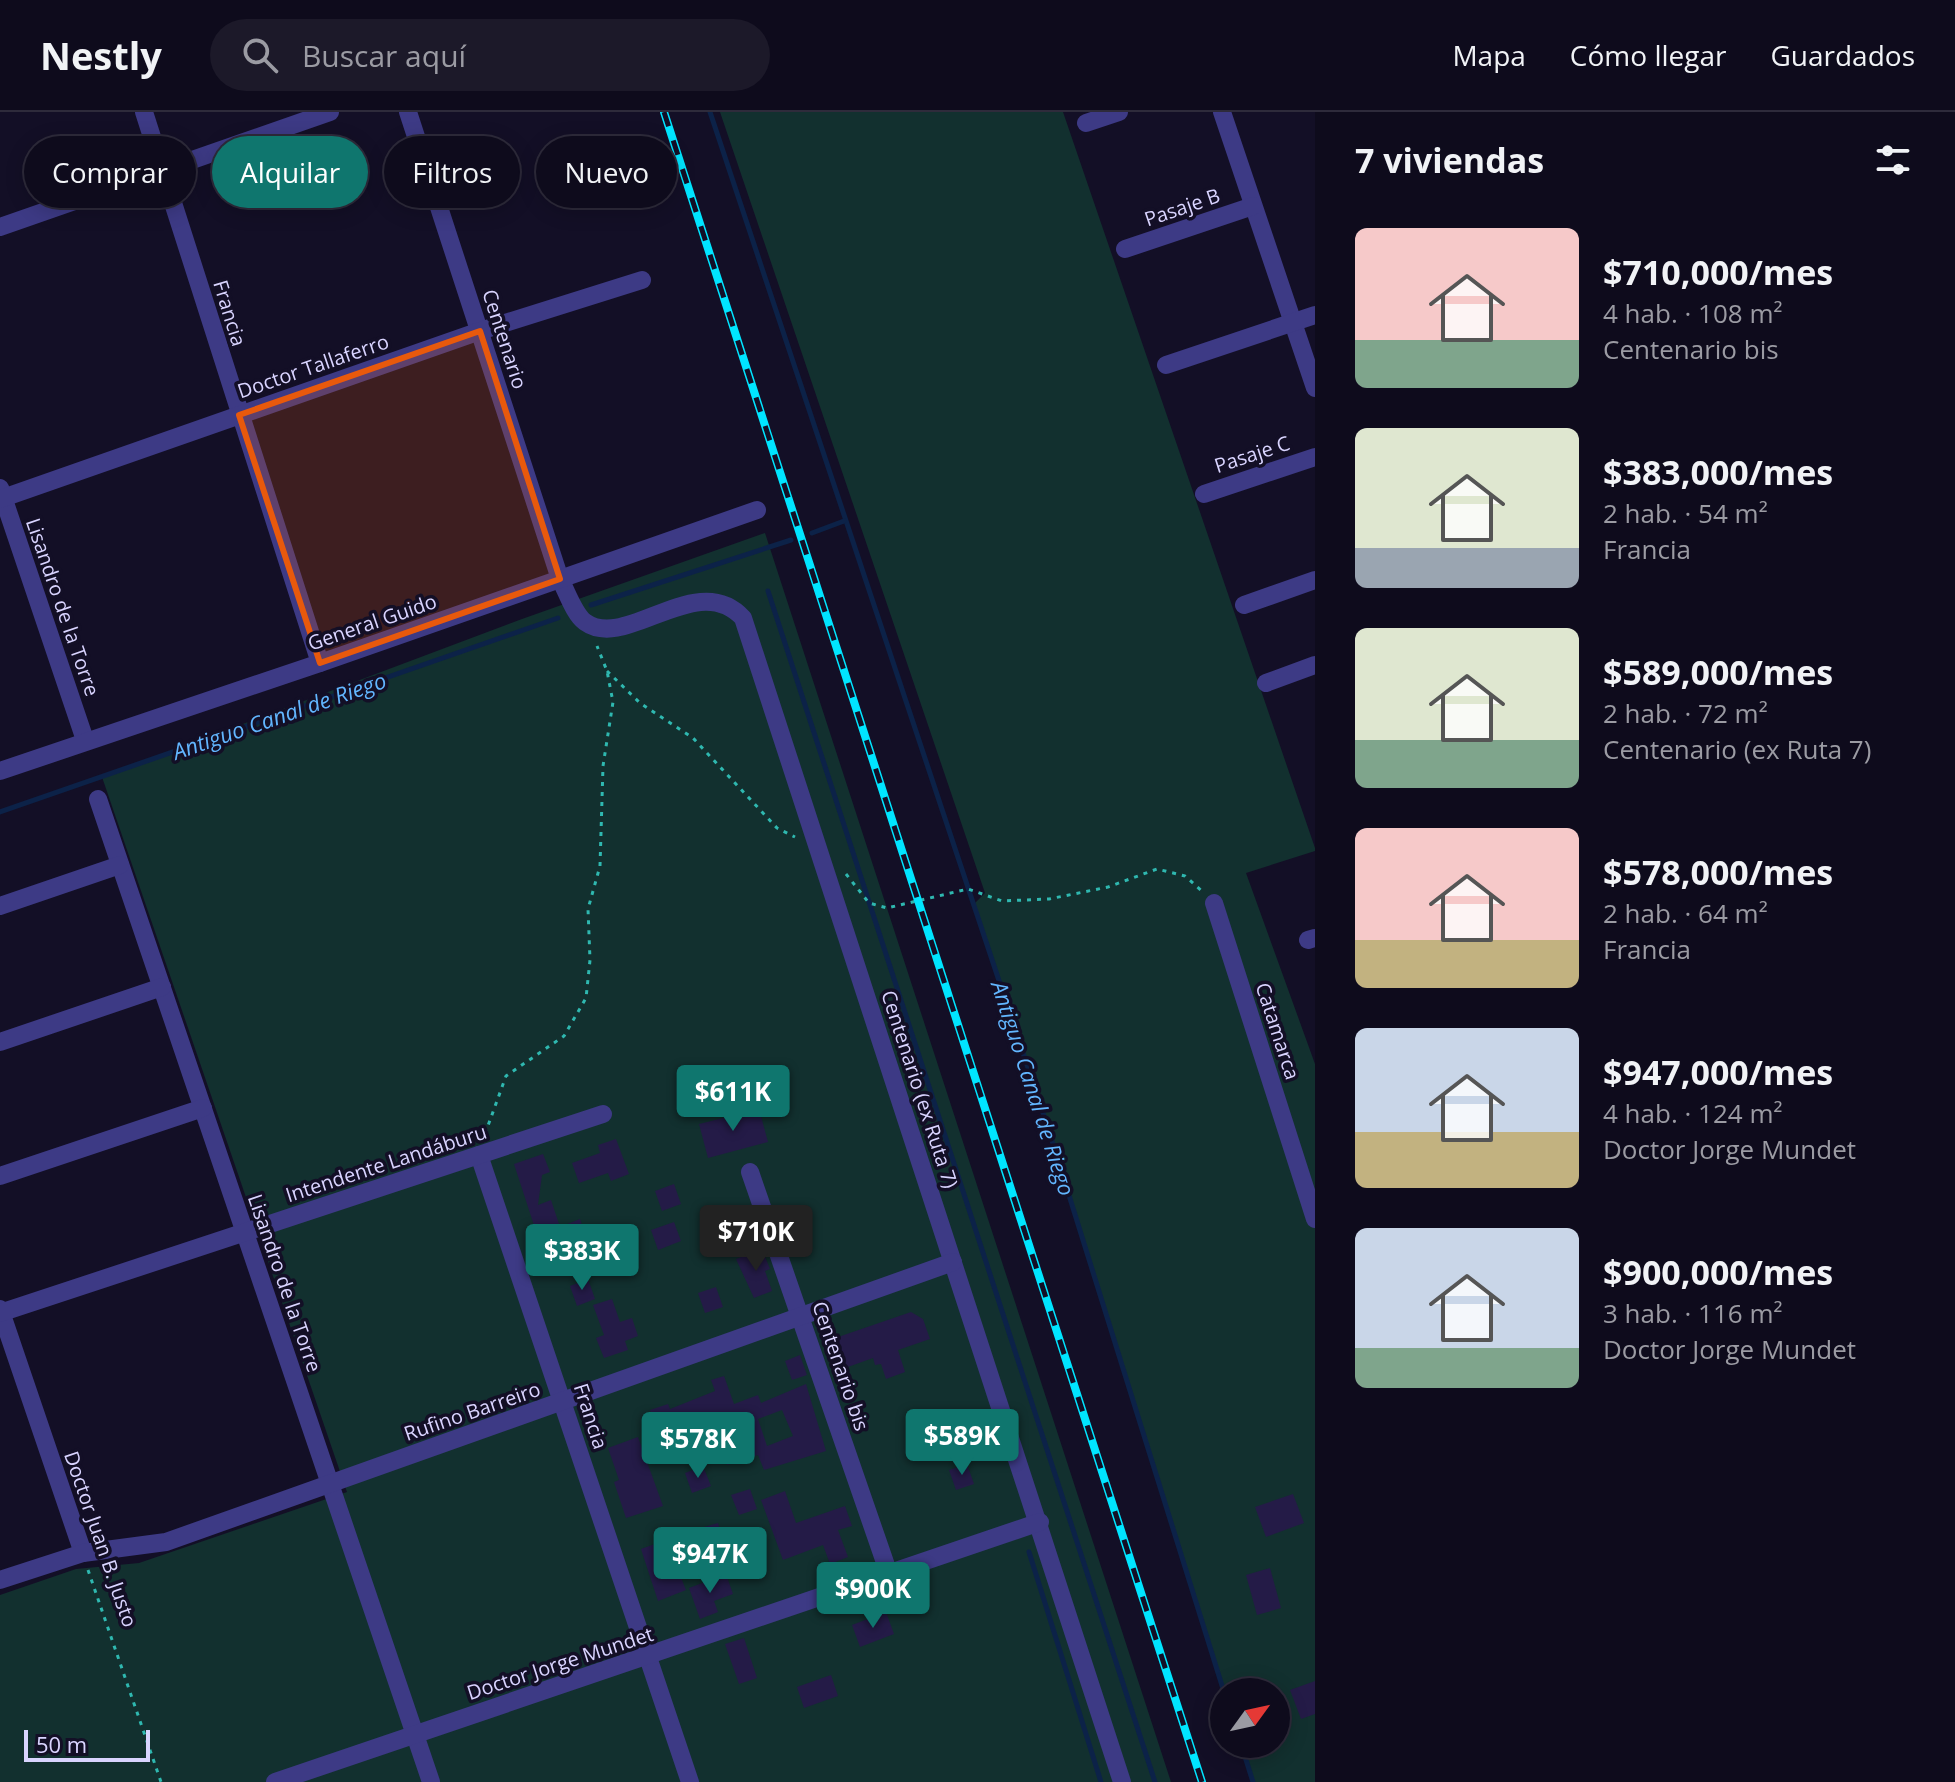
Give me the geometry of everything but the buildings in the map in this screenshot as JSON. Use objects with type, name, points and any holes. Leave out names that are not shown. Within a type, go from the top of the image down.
[{"type":"street","name":"Francia","points":[[144,112],[151,136]]},
{"type":"street","points":[[196,158],[330,112]]},
{"type":"street","name":"Centenario","points":[[408,112],[560,579]]},
{"type":"street","points":[[1086,123],[1119,112]]},
{"type":"street","points":[[1222,112],[1315,388]]},
{"type":"street","name":"Pasaje B","points":[[1125,249],[1253,206]]},
{"type":"street","points":[[0,227],[54,208]]},
{"type":"street","name":"Francia","points":[[174,208],[320,663]]},
{"type":"street","name":"Doctor Tallaferro","points":[[1,495],[480,331],[642,280]]},
{"type":"street","points":[[1166,365],[1315,315]]},
{"type":"street","name":"Pasaje C","points":[[1204,494],[1315,457]]},
{"type":"street","name":"Lisandro de la Torre","points":[[1,495],[85,740]]},
{"type":"street","name":"General Guido","points":[[0,771],[757,510]]},
{"type":"street","points":[[560,579],[582,620],[589,624]]},
{"type":"street","points":[[1244,605],[1315,580]]},
{"type":"street","name":"Centenario (ex Ruta 7)","points":[[589,624],[597,628],[626,624],[705,600],[736,611],[743,618],[1040,1522],[1122,1782]]},
{"type":"street","points":[[1266,683],[1315,665]]},
{"type":"street","name":"Lisandro de la Torre","points":[[98,799],[431,1782]]},
{"type":"street","points":[[0,906],[120,865]]},
{"type":"street","name":"Catamarca","points":[[1214,903],[1314,1210]]},
{"type":"street","points":[[0,1042],[162,987]]},
{"type":"street","points":[[0,1176],[203,1108]]},
{"type":"street","name":"Intendente Landáburu","points":[[0,1312],[603,1114]]},
{"type":"street","name":"Francia","points":[[479,1155],[690,1782]]},
{"type":"street","name":"Centenario bis","points":[[750,1172],[889,1574]]},
{"type":"street","name":"Rufino Barreiro","points":[[0,1580],[83,1553],[166,1542],[953,1262]]},
{"type":"street","name":"Doctor Juan B. Justo","points":[[0,1312],[83,1553]]},
{"type":"street","name":"Doctor Jorge Mundet","points":[[275,1782],[1040,1522]]},
{"type":"path","points":[[479,1155],[491,1110],[506,1076],[564,1036],[586,998],[590,960],[588,909],[600,866],[603,766],[613,702],[607,671],[589,624]]},
{"type":"path","points":[[607,671],[640,703],[693,738],[777,828],[819,851]]},
{"type":"path","points":[[843,870],[869,903],[887,908],[968,889],[1002,901],[1049,899],[1108,887],[1157,869],[1185,876],[1214,903]]},
{"type":"path","name":"Doctor Juan B. Justo","points":[[83,1553],[161,1782]]},
{"type":"highlighted area","points":[[480,331],[560,579],[320,663],[239,415]]},
{"type":"green space","points":[[720,112],[1063,112],[1315,848],[1315,851],[1246,873],[1315,1064],[1315,1782],[1253,1782],[1245,1758],[1290,1758],[1290,1678],[1221,1678],[1048,1128],[973,905],[985,893]]},
{"type":"green space","points":[[765,533],[1171,1782],[0,1782],[0,1595],[76,1569],[139,1563],[347,1492],[102,777],[522,619]]},
{"type":"waterway","name":"Antiguo Canal de Riego","points":[[710,112],[1048,1128],[1220,1678]]},
{"type":"waterway","name":"Antiguo Canal de Riego","points":[[812,533],[844,521]]},
{"type":"waterway","name":"Antiguo Canal de Riego","points":[[591,605],[791,540]]},
{"type":"waterway","points":[[768,591],[1155,1782]]},
{"type":"waterway","name":"Antiguo Canal de Riego","points":[[0,812],[558,618]]},
{"type":"waterway","points":[[1029,1552],[1101,1782]]},
{"type":"waterway","name":"Antiguo Canal de Riego","points":[[1245,1758],[1253,1782]]},
{"type":"railway","points":[[664,112],[1202,1782]]}]
